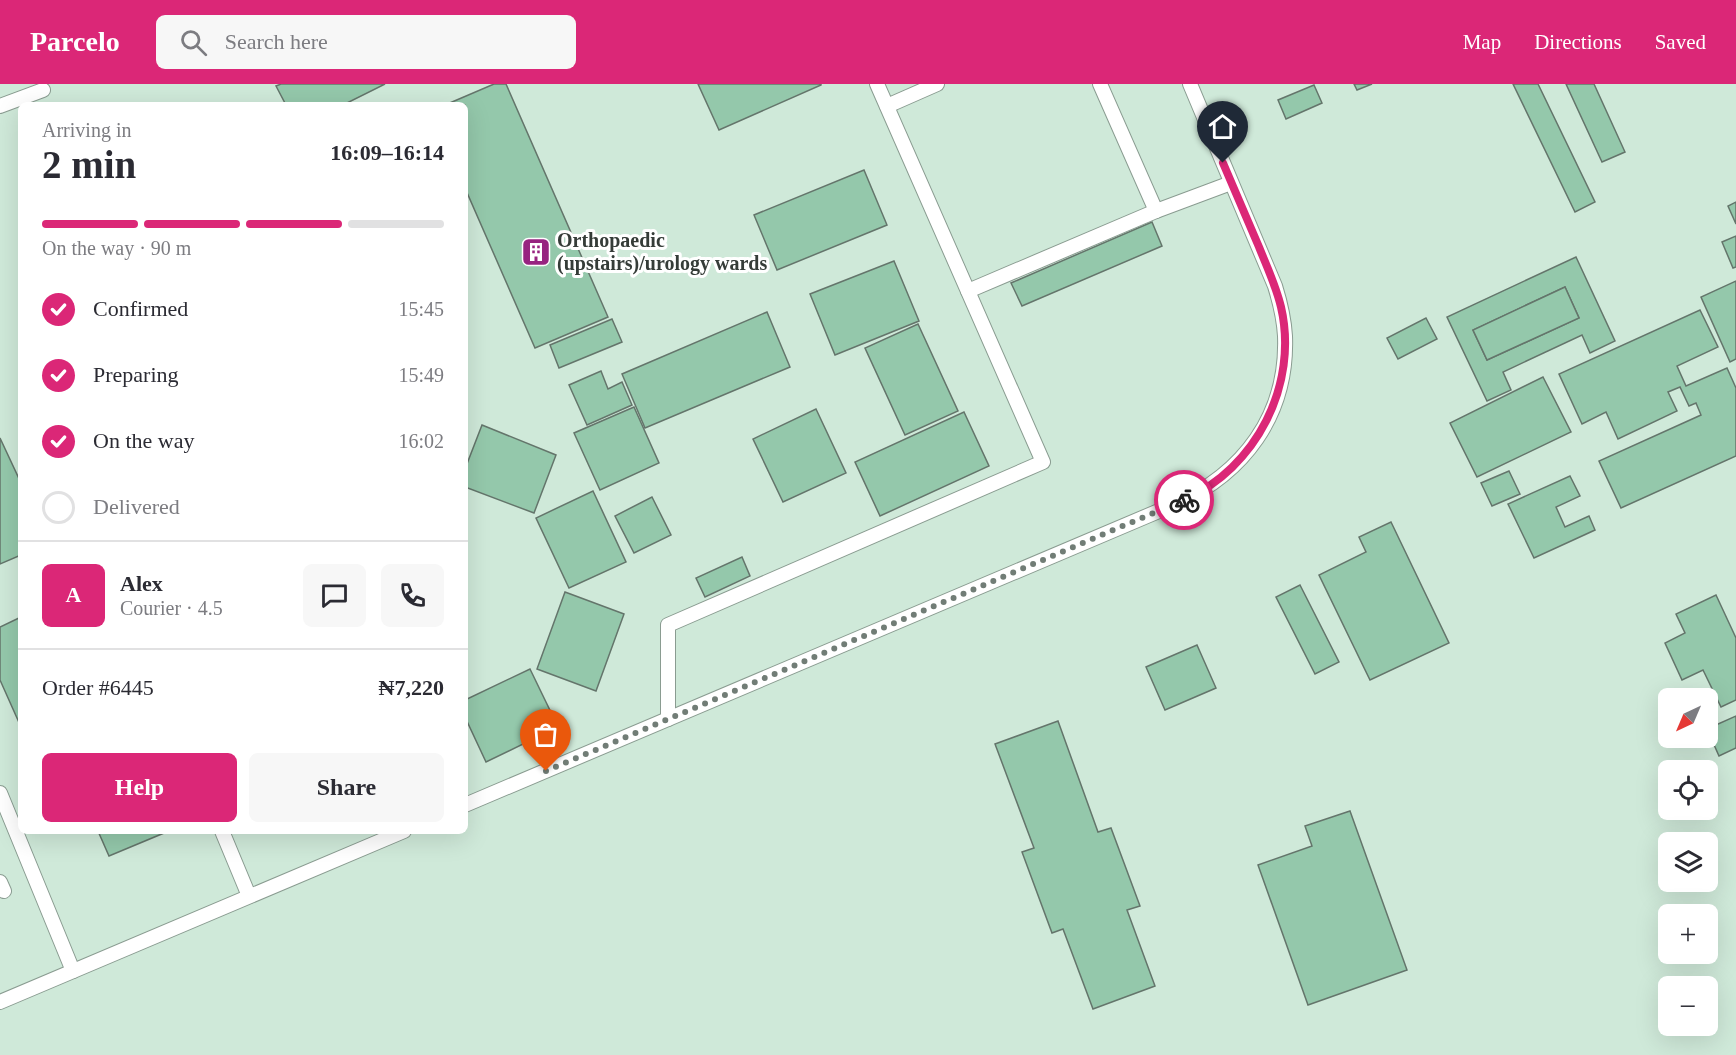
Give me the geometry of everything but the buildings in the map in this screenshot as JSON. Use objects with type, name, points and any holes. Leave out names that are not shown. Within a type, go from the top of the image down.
[{"type":"lane","points":[[668,719],[668,625],[1043,462],[877,84]]},
{"type":"lane","points":[[886,106],[937,84]]},
{"type":"lane","points":[[1100,84],[1156,211]]},
{"type":"lane","points":[[468,804],[1173,505],[1195,495],[1234,466],[1250,448],[1274,406],[1285,358],[1285,334],[1282,310],[1275,286],[1190,84]]},
{"type":"lane","points":[[0,106],[44,90]]},
{"type":"lane","points":[[968,291],[1156,211],[1231,183]]},
{"type":"lane","points":[[0,793],[73,971]]},
{"type":"lane","points":[[223,834],[249,896]]},
{"type":"lane","points":[[0,1002],[397,834]]},
{"type":"shaded area","points":[[0,84],[1736,84],[1736,1055],[0,1055]]},
{"type":"way so far","points":[[546,771],[1184,500]]},
{"type":"place","name":"Orthopaedic (upstairs)/urology wards","points":[[536,252]]},
{"type":"route","points":[[1184,500],[1215,482],[1250,448],[1274,406],[1285,358],[1282,310],[1275,286],[1223,163]]}]
